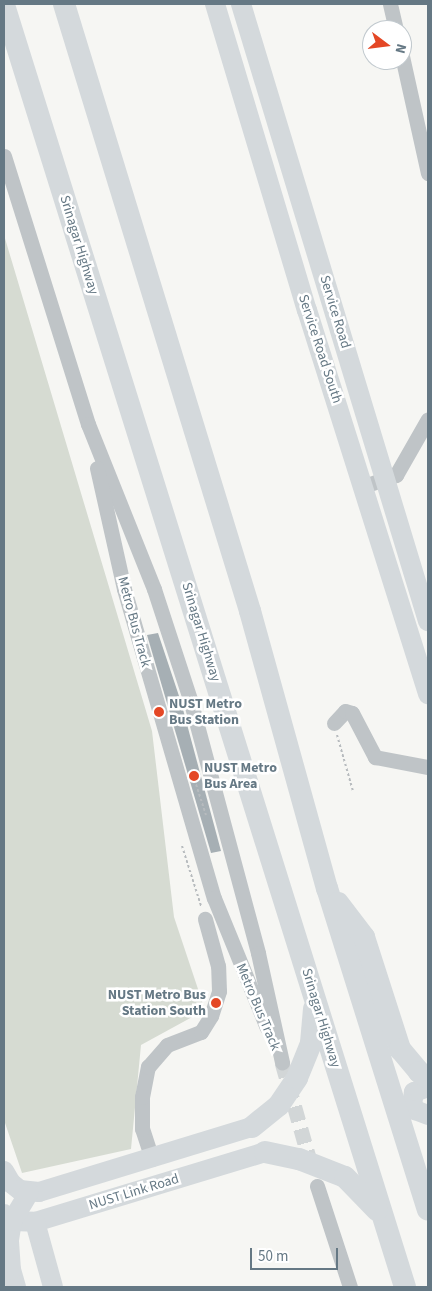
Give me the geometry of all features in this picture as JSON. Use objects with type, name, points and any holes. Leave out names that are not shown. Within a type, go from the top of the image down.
[{"type":"highway","points":[[64,4],[250,611],[327,888],[428,1210]]},
{"type":"highway","name":"Srinagar Highway","points":[[4,5],[315,994],[404,1287]]},
{"type":"highway","points":[[327,888],[364,937],[400,1049],[419,1072],[428,1078]]},
{"type":"highway","points":[[252,1127],[278,1105],[297,1078],[311,1043],[315,994]]},
{"type":"highway","points":[[265,1152],[299,1159],[344,1177],[383,1216]]},
{"type":"main road","name":"Service Road South","points":[[215,4],[307,310],[384,550],[422,654],[428,694]]},
{"type":"main road","name":"Service Road","points":[[241,4],[387,480],[428,621]]},
{"type":"main road","points":[[384,550],[405,540]]},
{"type":"main road","points":[[428,1087],[414,1092],[412,1104],[415,1110],[428,1115]]},
{"type":"main road","name":"NUST Link Road","points":[[29,1192],[60,1187],[252,1127]]},
{"type":"main road","name":"NUST Link Road","points":[[8,1217],[34,1222],[265,1152]]},
{"type":"main road","points":[[4,1171],[10,1183],[29,1192],[8,1217],[11,1270],[16,1287]]},
{"type":"main road","points":[[34,1222],[53,1287]]},
{"type":"street","points":[[390,4],[394,20]]},
{"type":"street","points":[[405,70],[428,173]]},
{"type":"street","name":"Metro Bus Track","points":[[4,156],[88,424],[154,589],[190,699],[258,953],[282,1062],[214,898],[124,589],[88,424]]},
{"type":"street","points":[[364,486],[387,480],[396,475],[428,419]]},
{"type":"street","points":[[334,723],[345,711],[352,713],[375,758],[428,767]]},
{"type":"street","points":[[152,1159],[142,1129],[142,1098],[148,1067],[168,1045],[201,1032],[211,1016],[219,991],[218,966],[205,919]]},
{"type":"street","points":[[317,1186],[350,1287]]},
{"type":"path","points":[[334,723],[353,791]]},
{"type":"path","points":[[192,772],[207,818]]},
{"type":"path","points":[[182,846],[205,919]]},
{"type":"shaded area","points":[[4,235],[152,731],[174,917],[205,1010],[141,1045],[131,1149],[22,1173],[4,1120]]},
{"type":"building","points":[[158,633],[181,702],[221,851],[211,853],[147,635]]},
{"type":"tunnel","points":[[282,1062],[312,1168]]},
{"type":"place","name":"NUST Metro Bus Station","points":[[159,712]]},
{"type":"place","name":"NUST Metro Bus Area","points":[[194,776]]},
{"type":"place","name":"NUST Metro Bus Station South","points":[[216,1003]]}]
